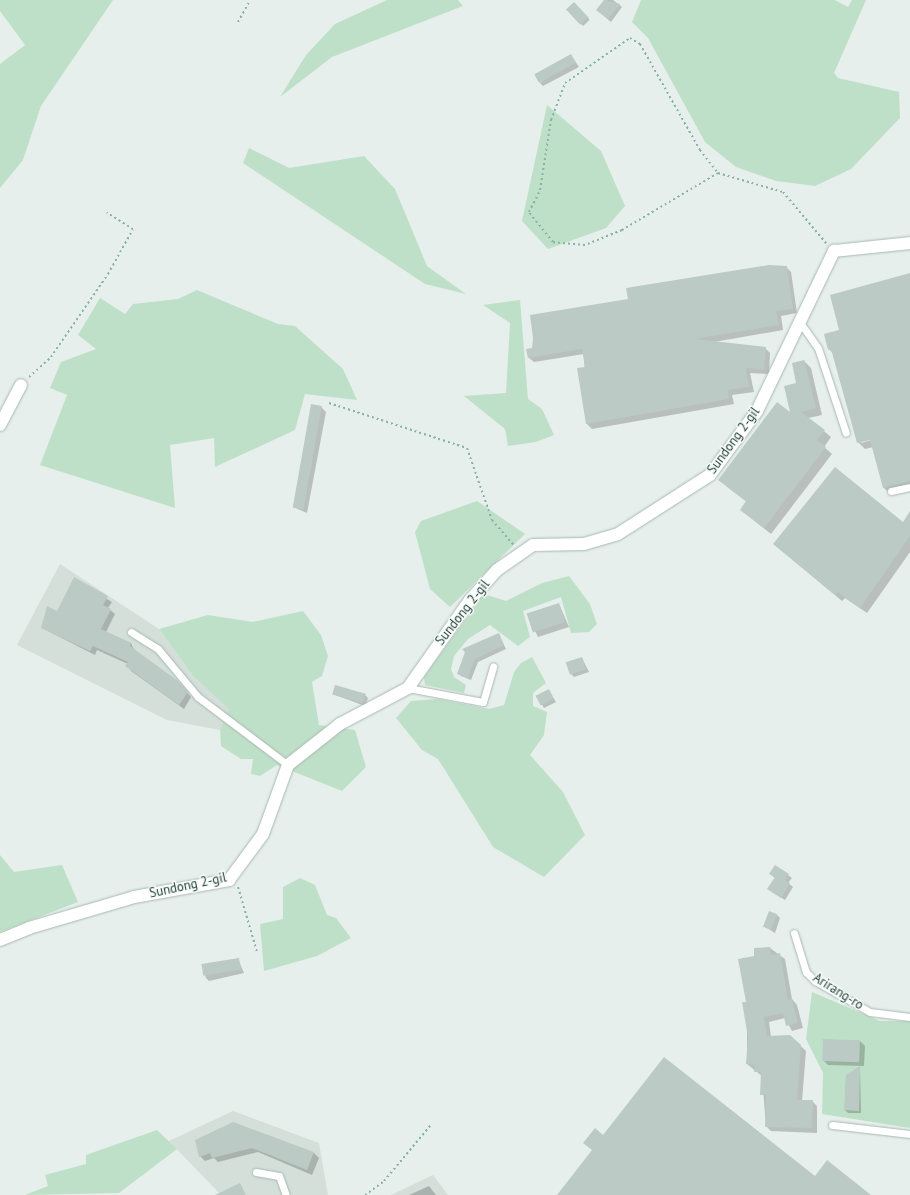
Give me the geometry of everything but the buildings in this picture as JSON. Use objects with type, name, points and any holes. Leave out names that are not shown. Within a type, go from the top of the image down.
[{"type":"street","points":[[834,251],[910,243]]},
{"type":"street","name":"Sundong 2-gil","points":[[0,940],[28,928],[134,897],[229,880],[263,834],[288,765],[340,724],[408,688],[470,600],[496,570],[533,545],[584,544],[618,534],[710,475],[757,411],[834,251]]},
{"type":"street","points":[[0,425],[21,385]]},
{"type":"lane","points":[[799,321],[818,348],[846,433]]},
{"type":"lane","points":[[891,491],[910,487]]},
{"type":"lane","points":[[131,632],[158,649],[198,696],[288,765]]},
{"type":"lane","points":[[408,688],[483,702],[494,666]]},
{"type":"lane","name":"Arirang-ro","points":[[794,933],[806,972],[815,981],[870,1012],[910,1016]]},
{"type":"lane","points":[[832,1125],[910,1134]]},
{"type":"lane","points":[[256,1172],[278,1176],[286,1195]]},
{"type":"path","points":[[238,22],[250,0]]},
{"type":"path","points":[[718,173],[622,230],[585,245],[553,242],[529,212],[540,190],[551,120],[565,83],[630,38],[640,44],[700,150],[718,173],[783,192],[834,251]]},
{"type":"path","points":[[21,385],[51,357],[108,274],[133,229],[107,213]]},
{"type":"path","points":[[329,403],[467,448],[492,520],[521,553]]},
{"type":"path","points":[[234,873],[257,952]]},
{"type":"path","points":[[365,1195],[384,1181],[430,1126]]},
{"type":"shaded area","points":[[60,564],[159,629],[193,676],[230,709],[220,730],[167,720],[17,645]]},
{"type":"shaded area","points":[[233,1111],[319,1143],[328,1195],[221,1195],[169,1141]]},
{"type":"shaded area","points":[[433,1175],[448,1195],[391,1195]]},
{"type":"green space","points":[[0,0],[113,0],[41,106],[23,160],[0,188],[0,64],[25,45],[0,11]]},
{"type":"green space","points":[[387,0],[458,0],[463,6],[332,57],[280,97],[306,55],[335,24]]},
{"type":"green space","points":[[641,0],[835,0],[848,7],[852,0],[866,0],[834,73],[838,78],[899,92],[900,118],[851,169],[815,186],[776,181],[736,167],[705,142],[648,38],[632,22]]},
{"type":"green space","points":[[547,105],[601,151],[625,206],[606,228],[548,249],[522,221]]},
{"type":"green space","points":[[249,148],[289,168],[364,156],[395,189],[427,266],[466,294],[425,284],[243,163]]},
{"type":"green space","points":[[197,290],[278,324],[295,326],[343,369],[357,400],[305,394],[295,430],[215,467],[214,438],[170,445],[175,508],[40,465],[67,395],[50,388],[61,362],[96,349],[78,335],[100,298],[125,314],[133,304],[178,299]]},
{"type":"green space","points":[[520,300],[528,399],[542,409],[554,435],[536,442],[508,446],[505,429],[464,396],[506,393],[510,323],[483,305]]},
{"type":"green space","points":[[477,501],[525,534],[450,607],[430,589],[415,532],[421,521]]},
{"type":"green space","points":[[569,576],[590,604],[597,624],[589,632],[571,633],[561,597],[523,611],[530,637],[518,646],[490,625],[468,639],[454,656],[451,669],[454,677],[466,685],[464,693],[425,685],[424,677],[484,594],[506,601],[542,583]]},
{"type":"green space","points":[[303,611],[321,635],[328,656],[322,676],[312,682],[319,725],[355,730],[366,767],[342,791],[277,765],[260,776],[251,774],[253,759],[241,759],[221,746],[220,730],[229,709],[193,676],[159,629],[208,615],[253,622]]},
{"type":"green space","points":[[532,657],[546,683],[533,693],[533,706],[547,712],[544,735],[530,755],[563,792],[585,835],[544,877],[493,847],[438,759],[422,750],[396,718],[411,701],[438,699],[489,709],[504,705],[514,672],[521,663]]},
{"type":"green space","points":[[0,855],[14,872],[62,865],[78,902],[0,932]]},
{"type":"green space","points":[[300,878],[315,885],[327,915],[336,918],[351,938],[317,956],[264,971],[260,924],[283,919],[283,887]]},
{"type":"green space","points":[[812,992],[880,1021],[910,1021],[910,1128],[822,1114],[823,1073],[806,1039]]},
{"type":"green space","points":[[157,1130],[177,1149],[119,1193],[25,1195],[48,1186],[45,1175],[86,1164],[86,1155]]}]
